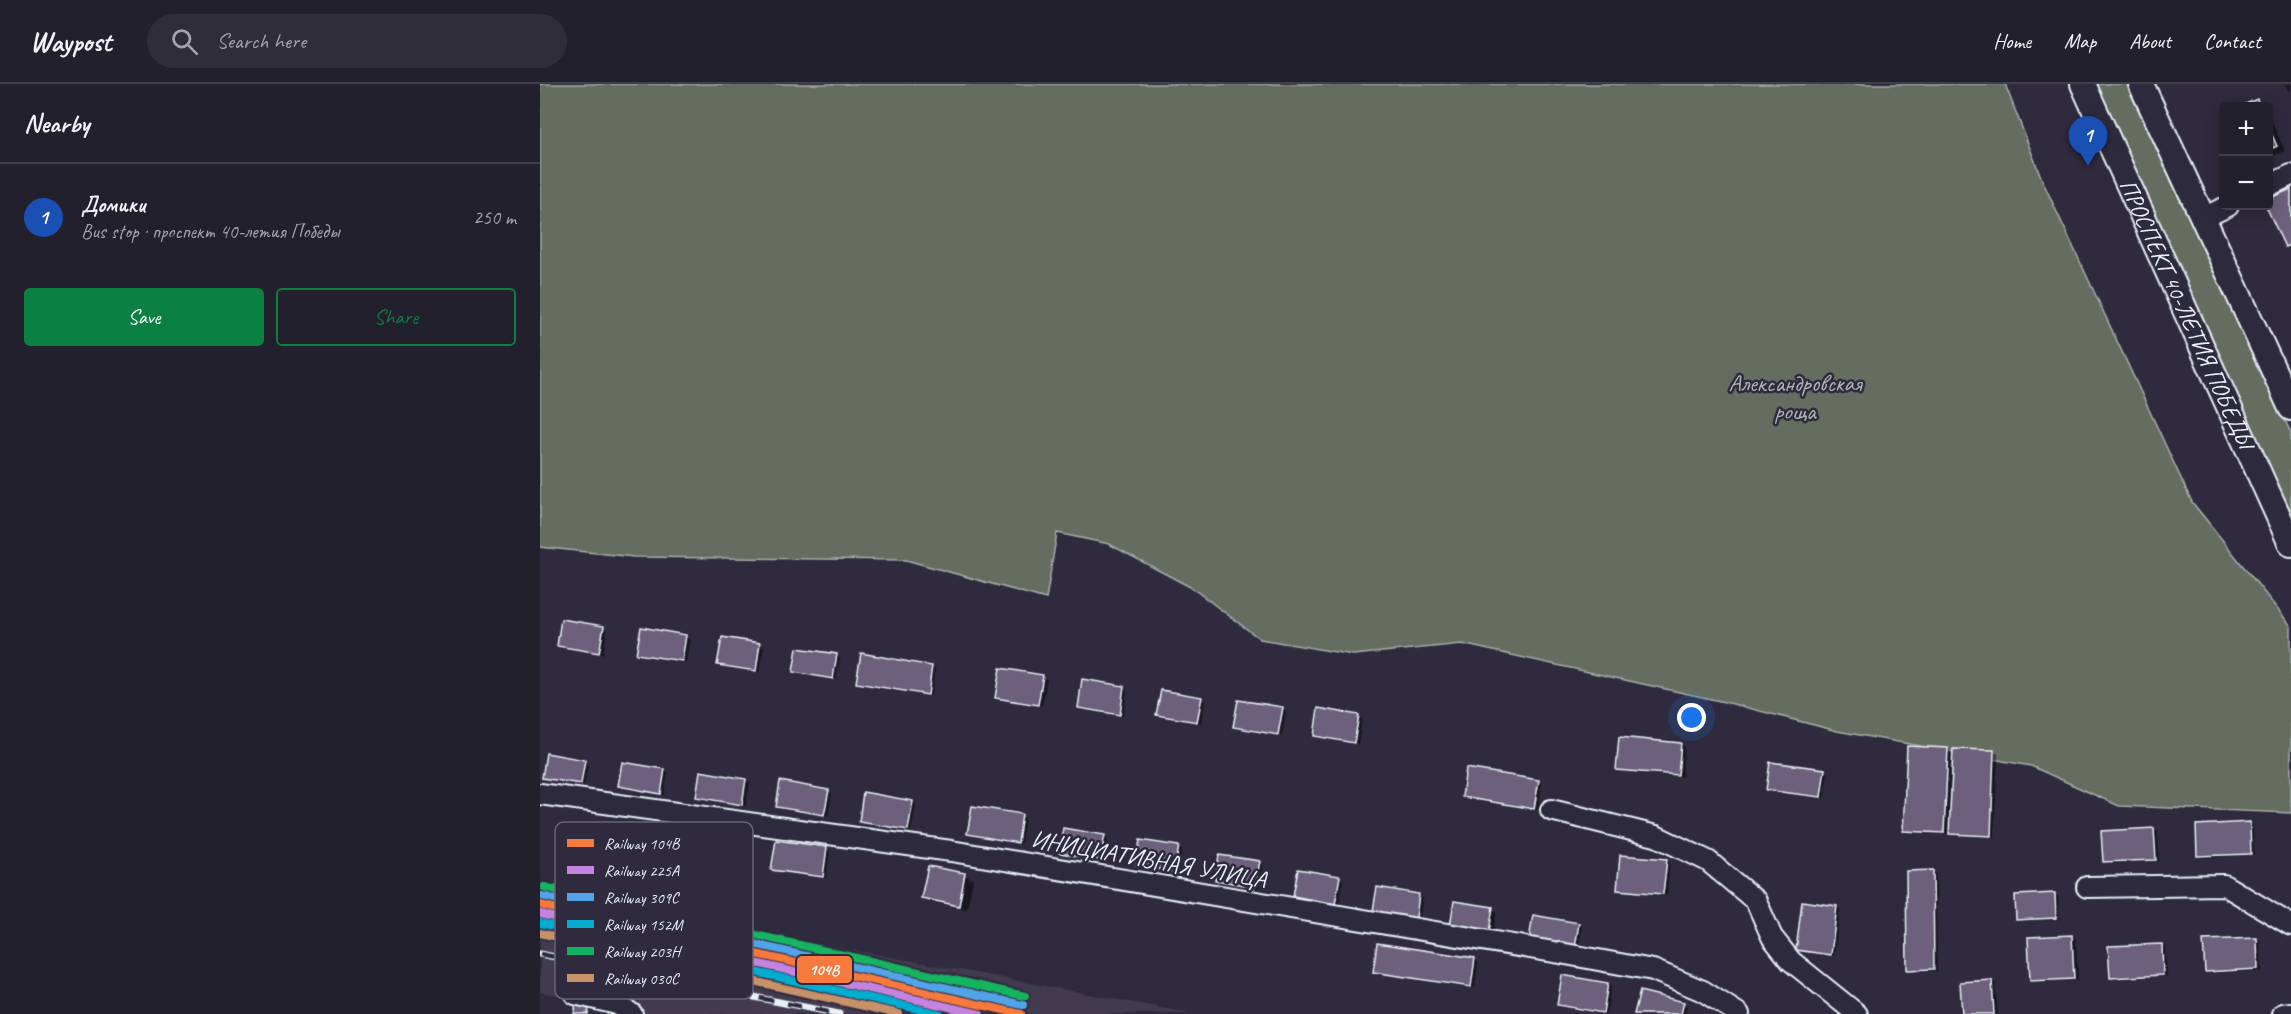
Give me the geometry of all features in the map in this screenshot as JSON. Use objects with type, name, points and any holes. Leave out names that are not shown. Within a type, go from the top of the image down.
[{"type":"main road","name":"ПРОСПЕКТ 40-ЛЕТИЯ ПОБЕДЫ","points":[[2083,84],[2291,544]]},
{"type":"main road","points":[[2140,84],[2291,408]]},
{"type":"street","points":[[2273,184],[2291,175]]},
{"type":"street","points":[[2203,218],[2220,210]]},
{"type":"street","name":"ИНИЦИАТИВНАЯ УЛИЦА","points":[[540,794],[742,822]]},
{"type":"street","points":[[1551,810],[1656,836],[1708,861],[1756,902],[1772,937],[1791,961],[1857,1014]]},
{"type":"street","name":"ИНИЦИАТИВНАЯ УЛИЦА","points":[[753,824],[951,851],[1560,952],[1653,970],[1703,991],[1739,1014]]},
{"type":"street","points":[[2087,887],[2224,885],[2291,925]]},
{"type":"street","points":[[596,999],[617,1004],[632,1014]]},
{"type":"street","points":[[2283,1014],[2291,1013]]},
{"type":"shaded area","points":[[540,889],[555,892],[555,995],[540,992]]},
{"type":"shaded area","points":[[753,931],[1194,1014],[650,1014],[575,999],[753,999]]},
{"type":"green space","name":"Александровская роща","points":[[540,84],[2005,84],[2043,182],[2192,502],[2291,626],[2291,813],[2119,806],[2031,766],[1837,731],[1729,703],[1462,644],[1353,655],[1260,639],[1192,588],[1109,544],[1057,533],[1046,599],[906,560],[634,557],[540,547]]},
{"type":"green space","points":[[2090,84],[2127,84],[2291,433],[2291,516]]},
{"type":"building","points":[[2291,189],[2291,244],[2285,247],[2268,210],[2273,210],[2273,197]]},
{"type":"building","points":[[561,619],[604,626],[599,653],[557,646]]},
{"type":"building","points":[[641,627],[686,635],[682,661],[636,654]]},
{"type":"building","points":[[722,637],[760,643],[756,671],[717,665]]},
{"type":"building","points":[[797,648],[837,654],[833,679],[793,672]]},
{"type":"building","points":[[861,653],[932,666],[928,695],[856,683]]},
{"type":"building","points":[[1000,668],[1043,675],[1038,705],[995,698]]},
{"type":"building","points":[[1082,679],[1124,686],[1120,715],[1078,708]]},
{"type":"building","points":[[1161,690],[1202,697],[1197,722],[1156,715]]},
{"type":"building","points":[[1238,700],[1283,707],[1278,735],[1233,727]]},
{"type":"building","points":[[1318,708],[1359,715],[1354,743],[1314,736]]},
{"type":"building","points":[[1619,737],[1681,743],[1678,775],[1616,770]]},
{"type":"building","points":[[1907,746],[1948,748],[1944,833],[1903,831]]},
{"type":"building","points":[[1953,749],[1994,750],[1991,836],[1949,834]]},
{"type":"building","points":[[546,753],[585,760],[581,784],[542,778]]},
{"type":"building","points":[[622,762],[665,769],[661,794],[618,786]]},
{"type":"building","points":[[1770,762],[1825,769],[1821,797],[1766,790]]},
{"type":"building","points":[[1466,768],[1539,780],[1534,809],[1462,797]]},
{"type":"building","points":[[700,771],[746,779],[742,805],[696,797]]},
{"type":"building","points":[[780,781],[829,790],[824,815],[776,807]]},
{"type":"building","points":[[863,792],[913,801],[908,830],[859,822]]},
{"type":"building","points":[[972,806],[1022,814],[1018,843],[967,834]]},
{"type":"building","points":[[2250,822],[2251,854],[2197,856],[2196,825]]},
{"type":"building","points":[[1063,828],[1105,835],[1100,860],[1059,853]]},
{"type":"building","points":[[2154,828],[2156,860],[2103,862],[2101,831]]},
{"type":"building","points":[[776,840],[827,847],[823,877],[771,870]]},
{"type":"building","points":[[1140,840],[1179,846],[1174,872],[1136,865]]},
{"type":"building","points":[[1219,855],[1260,861],[1255,887],[1215,880]]},
{"type":"building","points":[[1620,855],[1667,859],[1663,894],[1617,890]]},
{"type":"building","points":[[928,866],[965,873],[959,906],[921,898]]},
{"type":"building","points":[[1298,869],[1340,876],[1335,904],[1293,896]]},
{"type":"building","points":[[1933,870],[1934,969],[1907,970],[1906,871]]},
{"type":"building","points":[[1377,887],[1419,894],[1416,918],[1373,911]]},
{"type":"building","points":[[2055,893],[2056,918],[2016,920],[2015,895]]},
{"type":"building","points":[[1454,901],[1493,907],[1489,932],[1450,926]]},
{"type":"building","points":[[1802,901],[1837,906],[1831,955],[1796,950]]},
{"type":"building","points":[[1533,915],[1579,923],[1575,948],[1529,940]]},
{"type":"building","points":[[2072,935],[2074,979],[2030,981],[2028,937]]},
{"type":"building","points":[[2257,938],[2258,969],[2205,972],[2203,940]]},
{"type":"building","points":[[1377,943],[1475,958],[1471,987],[1373,972]]},
{"type":"building","points":[[2162,944],[2163,975],[2110,978],[2108,946]]},
{"type":"building","points":[[1562,975],[1608,983],[1603,1013],[1557,1005]]},
{"type":"building","points":[[1992,980],[1994,1014],[1962,1014],[1960,982]]},
{"type":"building","points":[[1640,991],[1684,1002],[1681,1014],[1634,1014]]},
{"type":"building","points":[[576,1004],[589,1007],[588,1014],[574,1014]]},
{"type":"railway","points":[[540,954],[555,957]]},
{"type":"railway","points":[[753,997],[839,1014]]},
{"type":"rail line","name":"203Н","points":[[544,887],[555,889]]},
{"type":"rail line","name":"309С","points":[[542,896],[555,899]]},
{"type":"rail line","name":"104В","points":[[540,905],[555,908]]},
{"type":"rail line","name":"225А","points":[[540,914],[555,917]]},
{"type":"rail line","name":"152М","points":[[540,923],[555,926]]},
{"type":"rail line","name":"030C","points":[[540,933],[555,936]]},
{"type":"rail line","name":"203Н","points":[[753,934],[1025,996]]},
{"type":"rail line","name":"309С","points":[[753,944],[1023,1005]]},
{"type":"rail line","name":"104В","points":[[753,953],[1021,1014]]},
{"type":"rail line","name":"225А","points":[[753,962],[980,1014]]},
{"type":"rail line","name":"152М","points":[[753,971],[940,1014]]},
{"type":"rail line","name":"030C","points":[[753,981],[899,1014]]},
{"type":"place","name":"Домики","points":[[2088,166]]}]
